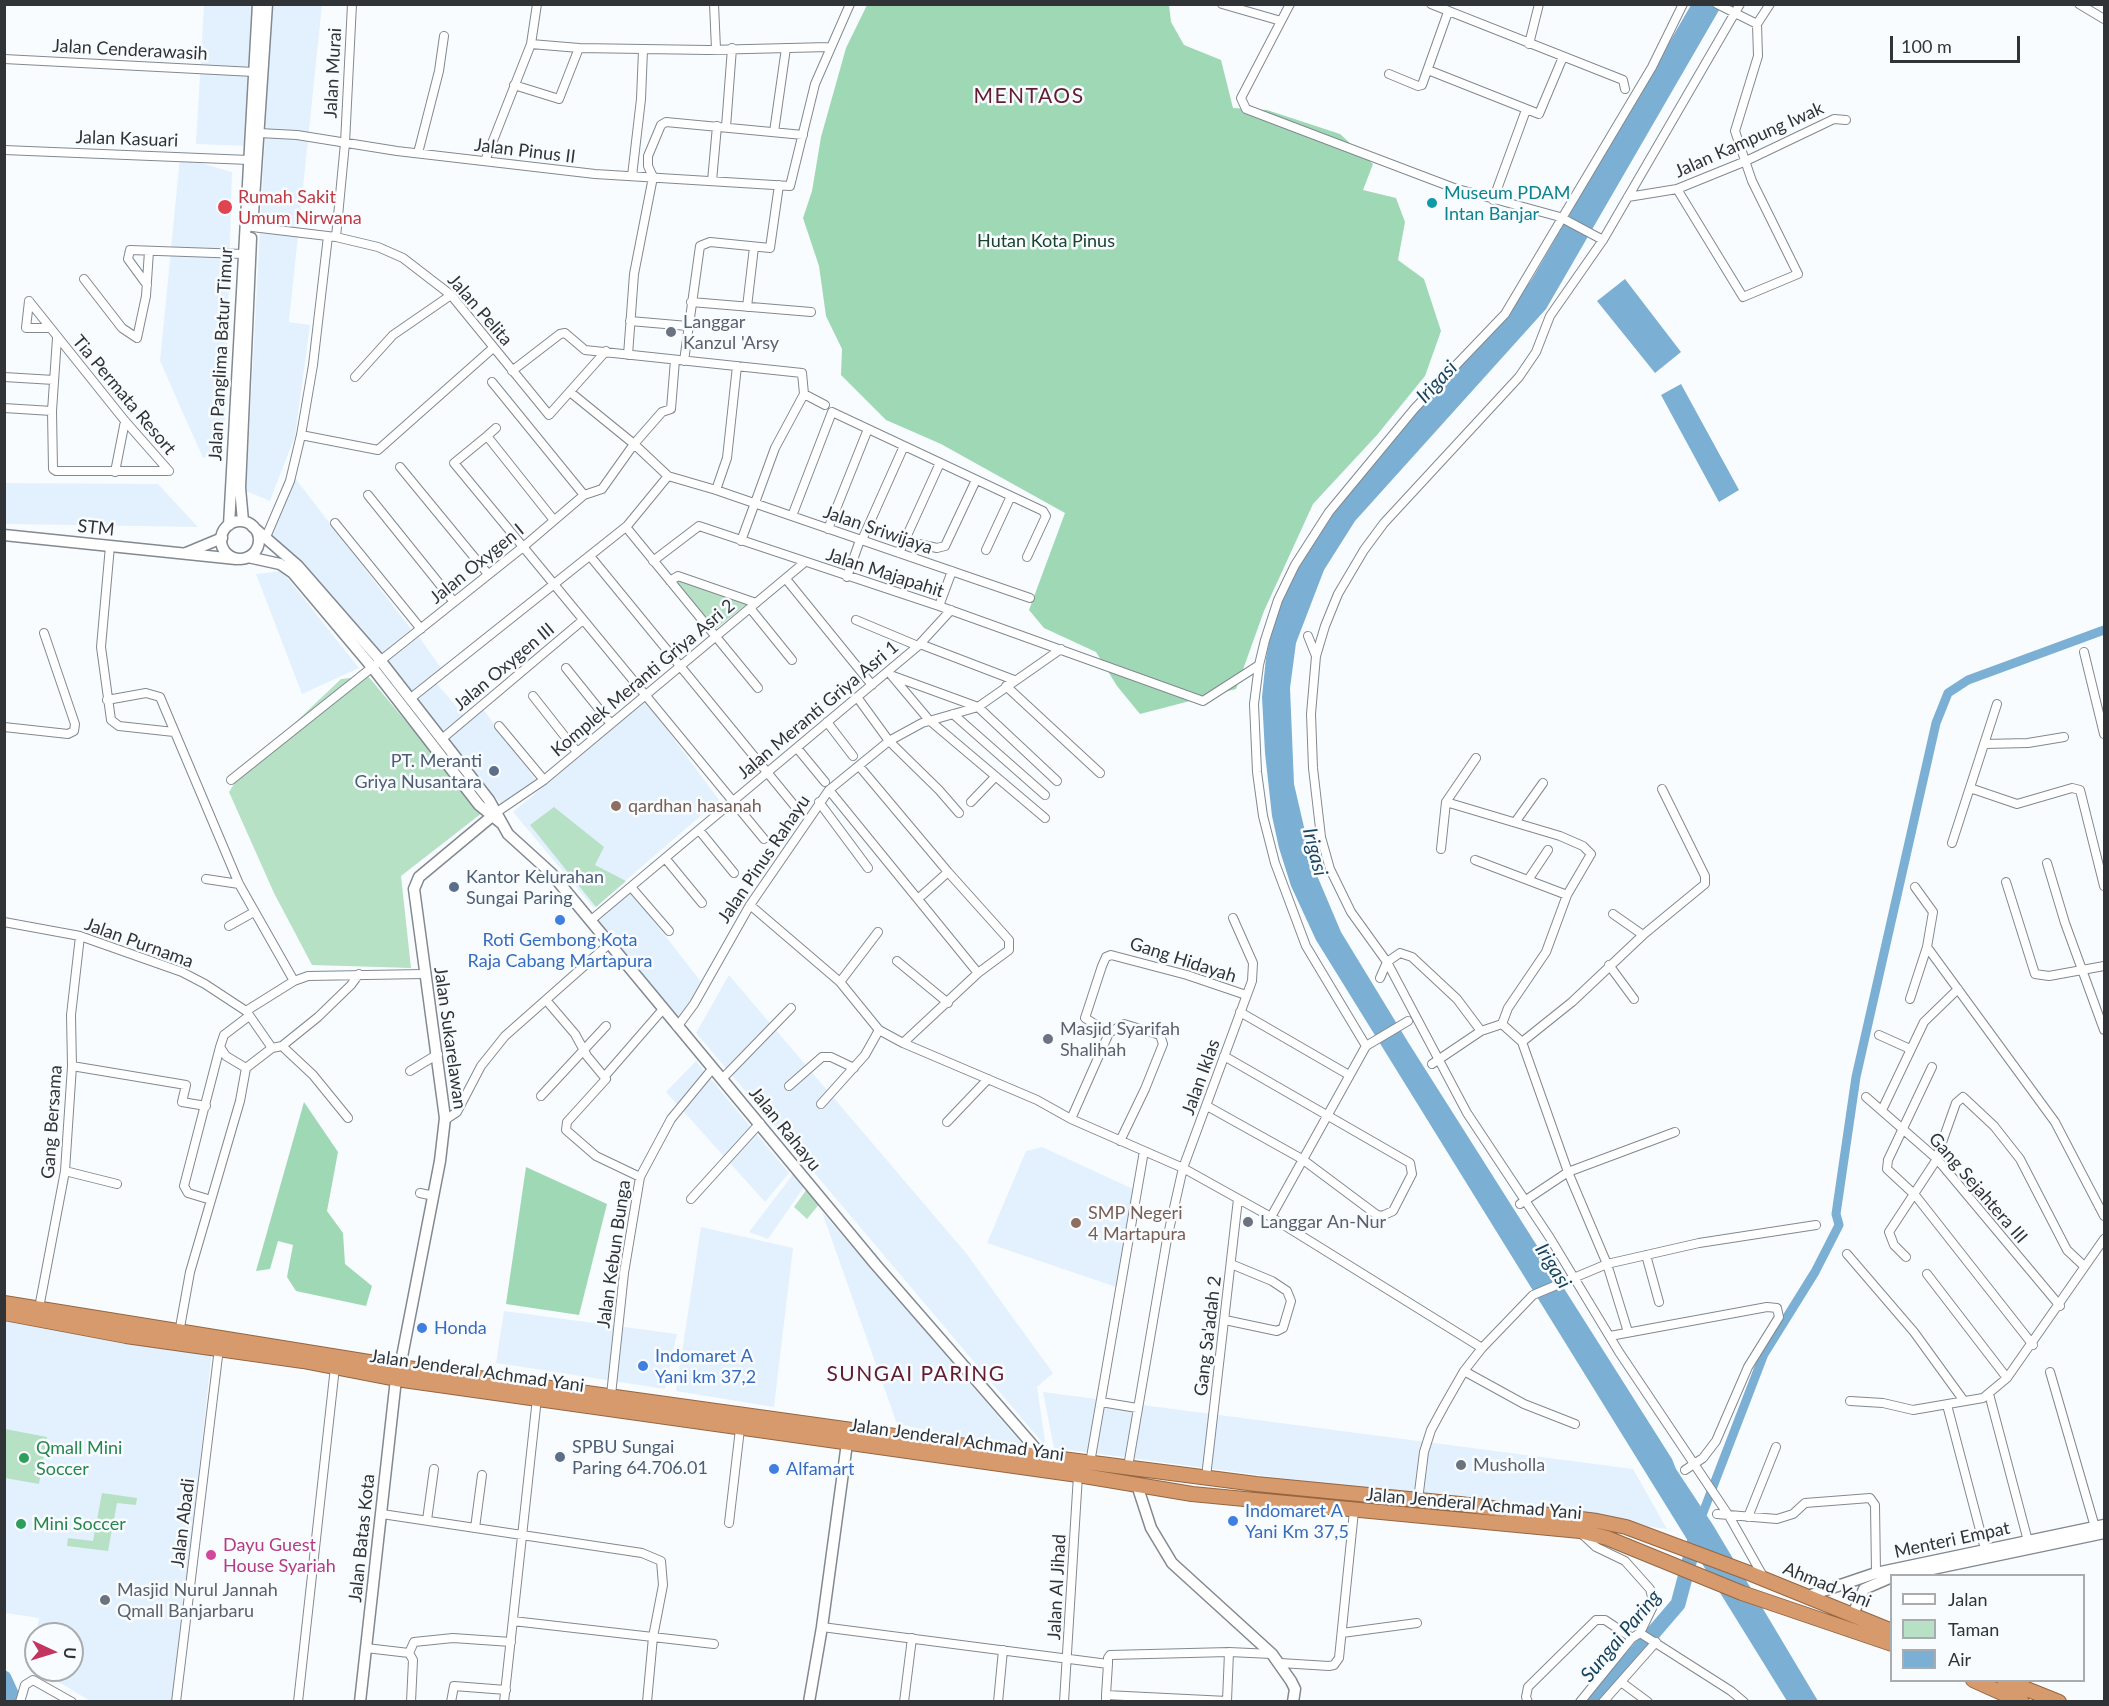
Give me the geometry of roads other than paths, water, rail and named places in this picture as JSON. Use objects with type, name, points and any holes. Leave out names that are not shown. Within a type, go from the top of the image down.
[{"type":"highway","name":"Jalan Jenderal Achmad Yani","points":[[4,1303],[179,1332],[398,1373]]},
{"type":"highway","name":"Jalan Jenderal Achmad Yani","points":[[4,1313],[126,1336],[219,1348],[334,1367],[502,1387],[611,1395],[1137,1485],[1222,1497],[1580,1531],[1607,1538],[1742,1593],[1890,1643]]},
{"type":"highway","name":"Jalan Jenderal Achmad Yani","points":[[502,1387],[537,1398],[740,1429],[847,1443],[913,1446]]},
{"type":"highway","name":"Jalan Jenderal Achmad Yani","points":[[940,1450],[1043,1457],[1256,1484],[1597,1521],[1626,1527],[1749,1573]]},
{"type":"highway","points":[[1222,1497],[1224,1480]]},
{"type":"highway","points":[[1254,1501],[1256,1484]]},
{"type":"highway","name":"Ahmad Yani","points":[[1749,1573],[1890,1630]]},
{"type":"highway","points":[[1978,1682],[2022,1701]]},
{"type":"highway","points":[[2009,1682],[2059,1701]]},
{"type":"main road","name":"Jalan Panglima Batur Timur","points":[[248,524],[240,488],[252,227],[259,132],[258,4]]},
{"type":"main road","name":"Jalan Panglima Batur Timur","points":[[229,525],[254,72],[267,4]]},
{"type":"main road","points":[[248,524],[259,536],[259,543],[248,557]]},
{"type":"main road","points":[[183,554],[222,538],[229,525],[248,524],[266,537],[298,566],[376,663],[479,805],[496,817]]},
{"type":"main road","name":"STM","points":[[4,535],[236,558]]},
{"type":"main road","points":[[222,538],[225,551],[236,558],[248,557],[280,564],[293,573],[411,698],[443,738],[496,817]]},
{"type":"main road","name":"Jalan Rahayu","points":[[496,817],[508,834],[551,873],[925,1324],[1043,1457]]},
{"type":"main road","name":"Jalan Sukarelawan","points":[[398,1373],[434,1196],[445,1120],[438,1054],[424,975],[414,888],[418,877],[496,817]]},
{"type":"main road","name":"Jalan Batas Kota","points":[[360,1701],[398,1373]]},
{"type":"main road","points":[[809,1701],[822,1627],[847,1443]]},
{"type":"main road","points":[[1137,1485],[1151,1528],[1172,1563],[1191,1584],[1280,1663],[1295,1689],[1293,1701]]},
{"type":"main road","name":"Menteri Empat","points":[[1808,1596],[1876,1573],[1916,1568],[2100,1530]]},
{"type":"main road","name":"Menteri Empat","points":[[1901,1574],[1916,1568]]},
{"type":"main road","name":"Menteri Empat","points":[[1853,1614],[1858,1599],[1871,1584],[1890,1578]]},
{"type":"street","name":"Jalan Murai","points":[[266,537],[290,480],[314,365],[345,143],[351,4]]},
{"type":"street","points":[[714,4],[716,49]]},
{"type":"street","points":[[628,355],[634,274],[653,177],[648,166],[648,156],[664,123],[803,135],[815,84],[829,47],[850,4]]},
{"type":"street","points":[[1222,4],[1281,21]]},
{"type":"street","points":[[1290,4],[1241,98],[1246,109],[1454,189],[1564,219],[1603,240]]},
{"type":"street","points":[[1431,4],[1623,80],[1625,89]]},
{"type":"street","points":[[1529,44],[1539,4]]},
{"type":"street","points":[[1368,1044],[1306,946],[1275,863],[1261,808],[1257,772],[1254,704],[1258,665],[1278,600],[1295,565],[1329,512],[1415,408],[1504,314],[1564,219],[1652,67],[1683,4]]},
{"type":"street","points":[[1717,4],[1757,24]]},
{"type":"street","points":[[1740,4],[1732,12],[1603,240],[1550,316],[1536,352],[1519,376],[1383,523],[1364,550],[1338,594],[1316,656],[1311,714],[1313,768],[1321,837],[1330,869],[1351,912],[1387,962],[1434,1062],[1523,1203],[1729,1516],[1765,1580]]},
{"type":"street","points":[[1677,189],[1741,295],[1748,297],[1798,274],[1752,181],[1735,127],[1758,56],[1757,24],[1770,4]]},
{"type":"street","points":[[2079,4],[2104,19]]},
{"type":"street","points":[[485,161],[531,44],[536,5]]},
{"type":"street","points":[[1389,74],[1420,86],[1428,70],[1448,12]]},
{"type":"street","points":[[418,153],[439,71],[444,36]]},
{"type":"street","points":[[531,44],[643,50],[829,47]]},
{"type":"street","points":[[514,85],[559,99],[579,48]]},
{"type":"street","points":[[712,181],[722,127],[732,48]]},
{"type":"street","points":[[774,132],[786,48]]},
{"type":"street","points":[[632,176],[641,99],[643,50]]},
{"type":"street","points":[[1428,70],[1536,114],[1542,112],[1563,57]]},
{"type":"street","name":"Jalan Cenderawasih","points":[[4,58],[254,72]]},
{"type":"street","points":[[1492,200],[1526,110]]},
{"type":"street","name":"Jalan Kampung Iwak","points":[[1628,197],[1677,189],[1746,161],[1834,119],[1846,120]]},
{"type":"street","name":"Jalan Pinus II","points":[[259,132],[297,135],[485,161],[632,176],[790,186],[803,135]]},
{"type":"street","name":"Jalan Kasuari","points":[[4,150],[249,160]]},
{"type":"street","points":[[634,444],[662,412],[671,409],[688,326],[700,246],[710,242],[770,248],[778,185]]},
{"type":"street","name":"Jalan Pelita","points":[[252,227],[332,236],[391,251],[451,295],[549,415],[570,392]]},
{"type":"street","points":[[747,307],[754,247]]},
{"type":"street","points":[[147,285],[127,257],[128,251],[133,249],[243,254]]},
{"type":"street","points":[[84,279],[122,328],[137,338],[147,285],[148,251]]},
{"type":"street","points":[[355,377],[393,335],[451,295]]},
{"type":"street","points":[[691,302],[811,312]]},
{"type":"street","points":[[630,321],[688,326]]},
{"type":"street","name":"Tia Permata Resort","points":[[48,327],[125,422],[169,471],[115,472]]},
{"type":"street","points":[[512,370],[560,334],[565,333],[585,350],[802,373],[804,394],[775,448],[741,541]]},
{"type":"street","points":[[57,338],[52,411],[53,469],[115,472],[125,422]]},
{"type":"street","points":[[301,435],[378,450],[493,348]]},
{"type":"street","points":[[606,351],[570,392],[634,444],[668,476],[716,490],[727,458],[736,366]]},
{"type":"street","points":[[4,377],[54,380]]},
{"type":"street","points":[[492,382],[584,495]]},
{"type":"street","points":[[804,394],[825,405]]},
{"type":"street","points":[[4,408],[52,411]]},
{"type":"street","points":[[792,516],[832,412],[1046,514],[1027,557]]},
{"type":"street","points":[[496,428],[454,464],[764,839]]},
{"type":"street","points":[[828,529],[868,429]]},
{"type":"street","points":[[487,436],[553,519]]},
{"type":"street","name":"Jalan Oxygen I","points":[[231,780],[523,547],[553,519],[584,495],[602,489],[634,444]]},
{"type":"street","points":[[847,577],[861,540],[904,446]]},
{"type":"street","points":[[899,553],[940,463]]},
{"type":"street","points":[[400,467],[488,574]]},
{"type":"street","points":[[411,698],[626,527],[668,476]]},
{"type":"street","points":[[905,541],[937,548],[945,546],[976,480]]},
{"type":"street","name":"Jalan Sriwijaya","points":[[716,490],[1030,598]]},
{"type":"street","points":[[368,495],[454,602]]},
{"type":"street","points":[[986,550],[1011,496]]},
{"type":"street","points":[[335,523],[421,629]]},
{"type":"street","name":"Jalan Majapahit","points":[[653,561],[699,526],[951,610],[1203,701],[1258,665]]},
{"type":"street","points":[[626,527],[758,688]]},
{"type":"street","points":[[110,546],[101,647],[111,720],[115,725],[174,732]]},
{"type":"street","points":[[590,556],[682,665],[798,810]]},
{"type":"street","name":"Komplek Meranti Griya Asri 2","points":[[496,817],[544,780],[805,562]]},
{"type":"street","points":[[939,606],[952,571]]},
{"type":"street","points":[[670,581],[679,576],[753,606],[792,660]]},
{"type":"street","points":[[786,579],[872,685]]},
{"type":"street","name":"Jalan Meranti Griya Asri 1","points":[[590,921],[857,697],[889,674],[951,610]]},
{"type":"street","name":"Jalan Oxygen III","points":[[443,738],[583,620]]},
{"type":"street","points":[[856,620],[1014,680]]},
{"type":"street","points":[[4,727],[68,734],[74,730],[75,724],[44,633]]},
{"type":"street","points":[[1308,636],[1316,656]]},
{"type":"street","name":"Jalan Pinus Rahayu","points":[[677,1027],[694,1004],[750,905],[829,790],[889,741],[929,720],[978,707],[1061,649]]},
{"type":"street","points":[[2084,652],[2104,734]]},
{"type":"street","points":[[566,668],[611,724]]},
{"type":"street","points":[[889,674],[978,707],[1057,781]]},
{"type":"street","points":[[889,674],[929,720],[1045,818]]},
{"type":"street","points":[[1006,686],[1100,773]]},
{"type":"street","points":[[107,700],[147,693],[156,694],[162,701],[239,884],[294,981]]},
{"type":"street","points":[[533,696],[577,752]]},
{"type":"street","points":[[857,697],[889,741],[959,813]]},
{"type":"street","points":[[1952,843],[1997,704]]},
{"type":"street","points":[[953,714],[1045,795]]},
{"type":"street","points":[[827,722],[853,756]]},
{"type":"street","points":[[500,726],[544,780]]},
{"type":"street","points":[[1984,744],[2028,743],[2064,737]]},
{"type":"street","points":[[797,748],[825,782]]},
{"type":"street","points":[[1441,849],[1446,802],[1476,758]]},
{"type":"street","points":[[859,766],[948,872],[1009,940],[1009,950],[978,973],[903,1043]]},
{"type":"street","points":[[971,802],[995,777]]},
{"type":"street","points":[[1516,821],[1543,783]]},
{"type":"street","points":[[1970,788],[2017,804],[2072,788],[2080,790],[2104,886]]},
{"type":"street","points":[[1522,1042],[1572,1002],[1643,935],[1706,884],[1705,876],[1662,789]]},
{"type":"street","points":[[829,790],[978,973]]},
{"type":"street","points":[[819,802],[868,868]]},
{"type":"street","points":[[1446,802],[1560,836],[1583,846],[1591,854],[1567,895],[1546,952],[1508,1008],[1502,1024]]},
{"type":"street","points":[[699,830],[734,873]]},
{"type":"street","points":[[1528,880],[1548,850]]},
{"type":"street","points":[[664,858],[702,903]]},
{"type":"street","points":[[1475,860],[1567,895]]},
{"type":"street","points":[[2047,863],[2065,923],[2104,1030]]},
{"type":"street","points":[[919,898],[948,872]]},
{"type":"street","points":[[206,879],[239,884]]},
{"type":"street","points":[[2006,882],[2035,974],[2049,976],[2104,966]]},
{"type":"street","points":[[631,886],[669,931]]},
{"type":"street","points":[[1910,999],[1927,947],[1933,912],[1915,887]]},
{"type":"street","points":[[750,905],[840,982],[879,1030],[903,1043],[1037,1100],[1071,1119],[1183,1168],[1271,1216],[1482,1348]]},
{"type":"street","points":[[229,926],[254,912]]},
{"type":"street","points":[[1613,914],[1643,935]]},
{"type":"street","name":"Jalan Iklas","points":[[1128,1467],[1167,1239],[1183,1168],[1252,981],[1253,963],[1233,918]]},
{"type":"street","name":"Jalan Purnama","points":[[4,922],[80,936],[182,972],[205,984],[248,1013]]},
{"type":"street","points":[[840,982],[878,932]]},
{"type":"street","name":"Gang Bersama","points":[[39,1308],[65,1172],[72,1066],[71,1015],[80,936]]},
{"type":"street","points":[[445,1120],[457,1112],[488,1056],[505,1036],[609,944]]},
{"type":"street","points":[[1927,947],[2055,1122],[2104,1215]]},
{"type":"street","points":[[1380,978],[1387,962],[1400,953],[1412,957],[1457,999],[1480,1031]]},
{"type":"street","name":"Gang Hidayah","points":[[1109,1033],[1085,1018],[1102,966],[1111,954],[1167,969],[1246,995]]},
{"type":"street","points":[[897,961],[948,1003]]},
{"type":"street","points":[[1609,965],[1634,999]]},
{"type":"street","points":[[179,1332],[190,1272],[240,1101],[246,1068],[272,1048],[282,1046],[325,1011],[359,974]]},
{"type":"street","points":[[211,1200],[194,1196],[185,1190],[224,1035],[248,1013],[294,981],[308,976],[424,975]]},
{"type":"street","points":[[1882,1110],[1924,1022],[1958,989]]},
{"type":"street","points":[[546,1000],[587,1056],[605,1076]]},
{"type":"street","points":[[640,1177],[596,1156],[566,1130],[567,1122],[603,1084],[605,1076],[664,1008]]},
{"type":"street","points":[[722,1079],[791,1008]]},
{"type":"street","points":[[1240,1012],[1349,1075]]},
{"type":"street","points":[[248,1013],[272,1048]]},
{"type":"street","points":[[1271,1216],[1368,1044],[1405,1022]]},
{"type":"street","points":[[1434,1062],[1480,1031],[1502,1024]]},
{"type":"street","points":[[1502,1024],[1522,1042],[1568,1172],[1607,1264],[1628,1332]]},
{"type":"street","points":[[1071,1119],[1109,1033],[1117,1026],[1132,1025],[1160,1035],[1163,1039],[1145,1089],[1120,1141]]},
{"type":"street","points":[[541,1096],[606,1026]]},
{"type":"street","points":[[821,1104],[870,1048],[879,1030]]},
{"type":"street","points":[[1879,1035],[1910,1049]]},
{"type":"street","points":[[282,1046],[313,1076],[348,1118]]},
{"type":"street","points":[[220,1047],[226,1056],[246,1068]]},
{"type":"street","points":[[410,1071],[438,1054]]},
{"type":"street","points":[[1207,1106],[1302,1159],[1377,1215],[1382,1216],[1393,1211],[1412,1174],[1410,1162],[1224,1056]]},
{"type":"street","points":[[789,1086],[822,1057],[831,1057],[854,1068]]},
{"type":"street","points":[[72,1066],[186,1085],[182,1101],[207,1106]]},
{"type":"street","points":[[1932,1066],[1886,1164],[1887,1169],[1915,1194],[2033,1345]]},
{"type":"street","name":"Jalan Kebun Bunga","points":[[611,1395],[624,1273],[640,1177],[671,1119],[713,1068]]},
{"type":"street","points":[[947,1122],[988,1079]]},
{"type":"street","name":"Gang Sejahtera III","points":[[1866,1097],[1937,1159],[2060,1306]]},
{"type":"street","points":[[1906,1257],[1894,1245],[1889,1232],[1937,1159],[1956,1103],[1966,1097],[1994,1126],[2019,1159],[2067,1250],[2084,1266]]},
{"type":"street","points":[[692,1199],[760,1123]]},
{"type":"street","points":[[1523,1203],[1568,1172],[1674,1132]]},
{"type":"street","points":[[1090,1463],[1144,1151]]},
{"type":"street","points":[[65,1172],[117,1184]]},
{"type":"street","points":[[420,1193],[434,1196]]},
{"type":"street","name":"Gang Sa'adah 2","points":[[1206,1477],[1238,1199]]},
{"type":"street","points":[[1418,1500],[1424,1452],[1431,1430],[1464,1371],[1482,1348],[1533,1295],[1607,1264],[1816,1225]]},
{"type":"street","points":[[1850,1401],[1883,1403],[1912,1410],[1983,1398],[2007,1378],[2033,1345],[2104,1239]]},
{"type":"street","points":[[1847,1254],[1914,1332],[1964,1401]]},
{"type":"street","points":[[1646,1255],[1659,1302]]},
{"type":"street","points":[[1225,1320],[1277,1331],[1283,1328],[1291,1301],[1287,1291],[1272,1281],[1231,1264]]},
{"type":"street","points":[[1927,1274],[1968,1332],[2007,1378]]},
{"type":"street","points":[[1610,1336],[1767,1307],[1779,1310],[1779,1317],[1748,1367],[1716,1442],[1703,1458],[1685,1470]]},
{"type":"street","name":"Jalan Abadi","points":[[176,1701],[219,1348]]},
{"type":"street","points":[[298,1701],[334,1367]]},
{"type":"street","points":[[1464,1371],[1524,1404],[1575,1424]]},
{"type":"street","points":[[2050,1372],[2100,1530]]},
{"type":"street","points":[[1989,1394],[2028,1545]]},
{"type":"street","points":[[504,1701],[537,1398]]},
{"type":"street","points":[[1101,1402],[1137,1408]]},
{"type":"street","points":[[1947,1405],[1986,1553]]},
{"type":"street","points":[[729,1523],[740,1429]]},
{"type":"street","points":[[1748,1517],[1776,1447]]},
{"type":"street","points":[[427,1520],[434,1469]]},
{"type":"street","points":[[475,1528],[482,1475]]},
{"type":"street","name":"Jalan Al Jihad","points":[[1064,1701],[1078,1475]]},
{"type":"street","points":[[1717,1514],[1777,1519],[1793,1514],[1804,1503],[1870,1498],[1875,1505],[1876,1573]]},
{"type":"street","points":[[1280,1663],[1334,1665],[1339,1658],[1354,1511]]},
{"type":"street","points":[[382,1514],[642,1553],[661,1561],[663,1585],[653,1637],[647,1701]]},
{"type":"street","points":[[1580,1531],[1596,1547],[1625,1561],[1650,1588],[1654,1604],[1649,1637],[1621,1682],[1603,1701]]},
{"type":"street","points":[[1528,1701],[1525,1691],[1528,1687],[1596,1620],[1605,1620],[1632,1638],[1649,1637],[1744,1701]]},
{"type":"street","points":[[513,1621],[714,1644]]},
{"type":"street","points":[[1342,1633],[1417,1623]]},
{"type":"street","points":[[822,1627],[1108,1664]]},
{"type":"street","points":[[411,1701],[413,1660],[409,1653],[411,1644],[417,1641],[464,1637],[511,1642]]},
{"type":"street","points":[[904,1701],[912,1638]]},
{"type":"street","points":[[1580,1701],[1632,1638]]},
{"type":"street","points":[[366,1648],[409,1653]]},
{"type":"street","points":[[998,1701],[1003,1650]]},
{"type":"street","points":[[1228,1652],[1227,1701],[1106,1698],[1108,1658],[1112,1655],[1228,1652],[1272,1654]]},
{"type":"street","points":[[20,1701],[25,1685],[33,1680],[72,1701]]},
{"type":"street","points":[[1621,1682],[1648,1701]]},
{"type":"street","points":[[451,1701],[454,1686],[506,1690]]},
{"type":"water","points":[[1691,5],[1722,5],[1546,309],[1355,521],[1324,570],[1296,643],[1290,688],[1294,784],[1313,866],[1341,932],[1713,1525],[1818,1701],[1787,1701],[1316,940],[1291,886],[1279,848],[1272,816],[1265,753],[1262,697],[1266,658],[1273,623],[1283,591],[1319,528],[1387,445],[1502,320],[1532,279]]},
{"type":"water","points":[[1625,279],[1681,352],[1655,373],[1597,301]]},
{"type":"water","points":[[1681,384],[1739,490],[1719,502],[1661,395]]},
{"type":"waterway","points":[[1699,1523],[1764,1354],[1815,1272],[1839,1225],[1836,1214],[1856,1077],[1936,723],[1948,693],[1968,680],[2104,630]]},
{"type":"waterway","name":"Sungai Paring","points":[[1594,1702],[1678,1604],[1695,1540]]},
{"type":"waterway","points":[[4,1678],[15,1702]]},
{"type":"place","name":"Museum PDAM Intan Banjar","points":[[1432,203]]},
{"type":"place","name":"Rumah Sakit Umum Nirwana","points":[[225,207]]},
{"type":"place","name":"Langgar Kanzul 'Arsy","points":[[671,332]]},
{"type":"place","name":"PT. Meranti Griya Nusantara","points":[[494,771]]},
{"type":"place","name":"qardhan hasanah","points":[[616,806]]},
{"type":"place","name":"Kantor Kelurahan Sungai Paring","points":[[454,887]]},
{"type":"place","name":"Roti Gembong Kota Raja Cabang Martapura","points":[[560,920]]},
{"type":"place","name":"Masjid Syarifah Shalihah","points":[[1048,1039]]},
{"type":"place","name":"Langgar An-Nur","points":[[1248,1222]]},
{"type":"place","name":"SMP Negeri 4 Martapura","points":[[1076,1223]]},
{"type":"place","name":"Honda","points":[[422,1328]]},
{"type":"place","name":"Indomaret A Yani km 37,2","points":[[643,1366]]},
{"type":"place","name":"SPBU Sungai Paring 64.706.01","points":[[560,1457]]},
{"type":"place","name":"Qmall Mini Soccer","points":[[24,1458]]},
{"type":"place","name":"Musholla","points":[[1461,1465]]},
{"type":"place","name":"Alfamart","points":[[774,1469]]},
{"type":"place","name":"Indomaret A Yani Km 37,5","points":[[1233,1521]]},
{"type":"place","name":"Mini Soccer","points":[[21,1524]]},
{"type":"place","name":"Dayu Guest House Syariah","points":[[211,1555]]},
{"type":"place","name":"Masjid Nurul Jannah Qmall Banjarbaru","points":[[105,1600]]},
{"type":"district","name":"MENTAOS","points":[[1029,96]]},
{"type":"district","name":"SUNGAI PARING","points":[[916,1374]]},
{"type":"park label","name":"Hutan Kota Pinus","points":[[1046,241]]},
{"type":"water label","name":"Irigasi","points":[[1437,382]]},
{"type":"water label","name":"Irigasi","points":[[1315,852]]},
{"type":"water label","name":"Irigasi","points":[[1553,1266]]}]
